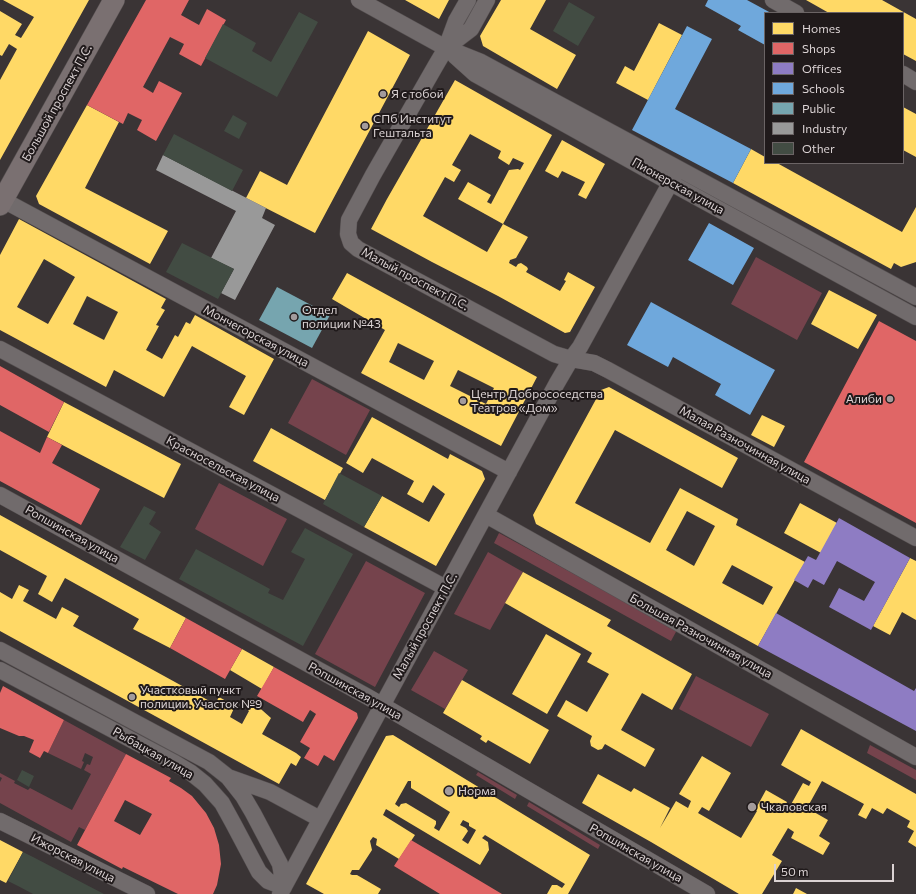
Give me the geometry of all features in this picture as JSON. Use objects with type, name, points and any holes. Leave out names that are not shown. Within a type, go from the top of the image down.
[{"type":"main road","name":"Большой проспект П.С.","points":[[2,202],[114,0]]},
{"type":"street","name":"Пионерская улица","points":[[359,0],[446,48],[475,74],[916,297]]},
{"type":"street","name":"Малый проспект П.С.","points":[[468,0],[456,21],[446,48],[349,220],[348,234],[351,243],[358,249],[554,354],[571,359]]},
{"type":"street","name":"Малый проспект П.С.","points":[[446,48],[471,29],[487,0]]},
{"type":"street","points":[[773,0],[794,12]]},
{"type":"street","points":[[904,75],[916,82]]},
{"type":"street","name":"Пионерская улица","points":[[675,176],[916,317]]},
{"type":"street","name":"Малый проспект П.С.","points":[[282,890],[557,383],[580,347],[675,176]]},
{"type":"street","name":"Мончегорская улица","points":[[2,202],[509,472]]},
{"type":"street","name":"Красносельская улица","points":[[0,349],[446,588]]},
{"type":"street","name":"Малая Разночинная улица","points":[[571,359],[594,363],[916,538]]},
{"type":"street","name":"Ропшинская улица","points":[[0,495],[382,706],[707,894]]},
{"type":"street","name":"Большая Разночинная улица","points":[[486,515],[916,757]]},
{"type":"street","name":"Рыбацкая улица","points":[[0,650],[209,762],[228,777],[253,812],[280,864],[282,890]]},
{"type":"street","name":"Рыбацкая улица","points":[[0,670],[190,772],[205,784],[222,803],[259,872],[268,881],[282,890]]},
{"type":"street","name":"Рыбацкая улица","points":[[228,777],[270,792],[320,819]]},
{"type":"street","name":"Ижорская улица","points":[[0,821],[147,894]]},
{"type":"shaded area","points":[[756,257],[822,293],[797,340],[731,304]]},
{"type":"shaded area","points":[[312,379],[370,410],[346,455],[288,423]]},
{"type":"shaded area","points":[[219,483],[287,519],[263,566],[195,529]]},
{"type":"shaded area","points":[[499,533],[677,630],[671,641],[494,543]]},
{"type":"shaded area","points":[[488,552],[523,572],[490,630],[454,614]]},
{"type":"shaded area","points":[[366,561],[425,593],[375,687],[315,654]]},
{"type":"shaded area","points":[[434,651],[468,670],[445,709],[411,690]]},
{"type":"shaded area","points":[[696,676],[769,714],[751,747],[679,709]]},
{"type":"shaded area","points":[[64,720],[126,754],[85,830],[79,827],[71,842],[0,803],[0,782],[2,778],[0,777],[0,773],[15,781],[14,783],[28,790],[30,788],[72,810],[91,774],[84,770],[87,764],[90,765],[93,757],[85,753],[82,761],[84,762],[81,769],[48,753]]},
{"type":"shaded area","points":[[870,745],[916,770],[916,780],[867,753]]},
{"type":"shaded area","points":[[478,772],[517,795],[515,799],[476,775]]},
{"type":"shaded area","points":[[529,802],[600,845],[598,849],[527,806]]},
{"type":"building: Homes","points":[[3,0],[89,0],[0,160],[0,80],[17,49],[9,44],[2,56],[0,55],[0,11],[22,24],[15,35],[21,38],[34,17]]},
{"type":"building: Homes","points":[[405,0],[449,0],[439,19]]},
{"type":"building: Homes","points":[[501,0],[546,0],[530,29],[576,55],[557,89],[483,46],[480,36]]},
{"type":"building: Homes","points":[[806,0],[882,0],[903,12],[827,12]]},
{"type":"building: Homes","points":[[904,12],[916,19],[916,61],[904,55]]},
{"type":"building: Homes","points":[[659,23],[682,35],[648,100],[616,83],[625,66],[634,71]]},
{"type":"building: Homes","points":[[368,31],[410,55],[315,233],[246,198],[260,171],[287,185]]},
{"type":"building: Homes","points":[[455,80],[552,135],[503,224],[528,237],[516,258],[510,260],[509,263],[516,267],[521,263],[527,267],[528,269],[526,272],[560,291],[566,281],[564,280],[568,272],[595,287],[570,332],[565,333],[371,229]],"holes":[[[470,134],[501,151],[498,158],[509,165],[513,158],[524,163],[520,170],[509,170],[491,204],[487,202],[491,195],[468,182],[458,199],[503,224],[487,252],[423,216],[445,177],[454,182],[461,170],[452,165]]]},
{"type":"building: Homes","points":[[87,105],[119,122],[85,188],[168,231],[150,264],[39,204],[36,196]]},
{"type":"building: Homes","points":[[904,108],[916,114],[916,157],[904,151]]},
{"type":"building: Homes","points":[[562,140],[605,164],[586,199],[578,195],[585,182],[562,171],[558,178],[545,171]]},
{"type":"building: Homes","points":[[751,149],[764,156],[764,164],[779,164],[902,232],[916,207],[916,262],[901,267],[894,263],[891,269],[733,183]]},
{"type":"building: Homes","points":[[19,219],[166,299],[161,308],[165,310],[156,325],[159,326],[146,350],[162,359],[175,335],[178,337],[186,322],[190,324],[195,315],[274,359],[244,415],[229,407],[246,376],[192,346],[164,397],[114,370],[106,387],[0,330],[0,255]],"holes":[[[44,259],[75,277],[48,324],[17,307]],[[87,296],[118,312],[104,340],[73,324]]]},
{"type":"building: Homes","points":[[347,273],[537,377],[501,446],[361,373],[385,330],[332,299]],"holes":[[[398,343],[434,361],[424,380],[389,362]],[[458,370],[494,388],[486,404],[450,386]]]},
{"type":"building: Homes","points":[[829,290],[877,315],[858,349],[811,324]]},
{"type":"building: Homes","points":[[609,387],[738,458],[722,488],[615,430],[575,503],[650,543],[680,488],[738,519],[736,525],[805,562],[758,646],[536,524],[533,515],[601,390]],"holes":[[[687,511],[715,526],[694,566],[666,550]],[[732,565],[773,587],[763,605],[722,583]]]},
{"type":"building: Homes","points":[[64,402],[181,464],[164,498],[47,437]]},
{"type":"building: Homes","points":[[762,415],[785,426],[774,447],[751,435]]},
{"type":"building: Homes","points":[[372,417],[448,459],[450,454],[482,471],[485,479],[436,566],[364,527],[382,496],[429,522],[445,494],[433,485],[423,503],[407,494],[414,481],[372,458],[363,473],[346,463]]},
{"type":"building: Homes","points":[[271,428],[343,468],[325,500],[253,461]]},
{"type":"building: Homes","points":[[800,503],[837,523],[821,553],[784,533]]},
{"type":"building: Homes","points":[[0,515],[186,618],[170,648],[133,629],[139,619],[65,578],[52,602],[38,594],[47,576],[0,550]]},
{"type":"building: Homes","points":[[910,558],[916,561],[916,620],[902,612],[890,635],[873,626]]},
{"type":"building: Homes","points":[[523,572],[611,620],[607,626],[692,674],[672,710],[642,693],[621,730],[655,749],[645,767],[605,744],[602,749],[598,750],[591,746],[590,741],[592,736],[557,716],[566,700],[587,712],[609,674],[587,662],[592,653],[505,603]]},
{"type":"building: Homes","points":[[19,585],[29,590],[23,601],[56,619],[62,607],[79,616],[73,626],[215,704],[219,697],[235,706],[230,717],[242,724],[249,711],[247,709],[248,704],[254,703],[271,718],[262,734],[301,757],[296,766],[291,763],[279,784],[0,631],[0,592],[12,599]]},
{"type":"building: Homes","points":[[546,634],[581,654],[547,714],[512,694]]},
{"type":"building: Homes","points":[[242,649],[274,667],[262,689],[230,670]]},
{"type":"building: Homes","points":[[462,680],[549,730],[530,764],[488,740],[486,743],[480,739],[482,736],[443,713]]},
{"type":"building: Homes","points":[[801,729],[916,794],[916,847],[908,842],[914,831],[907,827],[910,821],[887,808],[883,814],[872,808],[866,819],[858,815],[864,804],[822,781],[807,808],[828,820],[819,836],[830,843],[823,855],[791,838],[794,832],[788,828],[772,855],[782,861],[762,894],[739,894],[582,803],[598,774],[631,792],[634,788],[670,808],[660,828],[676,801],[688,808],[691,801],[679,794],[702,756],[731,773],[709,811],[702,807],[698,813],[741,838],[757,811],[755,810],[766,790],[787,802],[785,806],[789,808],[803,783],[809,786],[811,782],[781,765]]},
{"type":"building: Homes","points":[[393,735],[590,855],[568,894],[547,894],[552,885],[557,885],[562,888],[565,884],[485,835],[482,838],[488,842],[489,850],[480,865],[386,809],[383,815],[415,835],[399,859],[376,845],[377,839],[373,837],[370,841],[372,850],[359,870],[352,870],[350,874],[357,875],[381,889],[378,894],[324,894],[306,884],[386,736]],"holes":[[[408,781],[411,781],[411,788],[450,812],[439,831],[434,828],[436,821],[406,803],[401,804],[399,807],[395,804]],[[463,820],[469,823],[469,826],[476,830],[468,844],[462,840],[468,831],[460,825]]]},
{"type":"building: Homes","points":[[0,840],[23,852],[6,883],[0,880]]},
{"type":"building: Homes","points":[[796,888],[807,894],[793,894]]},
{"type":"building: Shops","points":[[146,0],[189,0],[181,15],[199,25],[207,9],[226,20],[201,66],[179,54],[184,44],[170,37],[143,87],[153,93],[159,81],[182,93],[156,141],[137,130],[142,120],[128,113],[123,124],[87,105]]},
{"type":"building: Shops","points":[[879,321],[916,341],[916,523],[804,462]]},
{"type":"building: Shops","points":[[0,366],[64,402],[49,432],[0,405]]},
{"type":"building: Shops","points":[[0,431],[40,453],[47,437],[62,445],[52,463],[100,489],[81,525],[0,481]]},
{"type":"building: Shops","points":[[186,618],[242,649],[225,679],[170,648]]},
{"type":"building: Shops","points":[[274,667],[357,713],[358,718],[334,761],[324,755],[318,766],[304,758],[310,748],[300,742],[316,714],[310,710],[303,722],[257,696]]},
{"type":"building: Shops","points":[[3,686],[64,720],[48,753],[44,751],[40,758],[29,752],[34,740],[24,736],[19,736],[0,728],[0,693]]},
{"type":"building: Shops","points":[[126,754],[171,778],[169,781],[192,796],[206,813],[214,828],[219,845],[221,864],[217,885],[213,894],[178,894],[123,867],[122,869],[77,845]],"holes":[[[125,800],[152,814],[140,835],[114,821]]]},
{"type":"building: Shops","points":[[411,840],[502,894],[440,894],[394,866]]},
{"type":"building: Offices","points":[[839,518],[910,558],[871,630],[829,607],[839,588],[864,601],[875,582],[837,561],[824,585],[813,579],[808,588],[794,580],[808,556],[816,560]]},
{"type":"building: Offices","points":[[776,613],[914,691],[916,688],[916,731],[758,646]]},
{"type":"building: Schools","points":[[708,0],[747,0],[769,12],[764,12],[764,44],[738,30],[741,26],[705,6]]},
{"type":"building: Schools","points":[[687,26],[712,39],[675,109],[751,149],[733,183],[632,130]]},
{"type":"building: Schools","points":[[709,223],[754,248],[733,285],[688,260]]},
{"type":"building: Schools","points":[[651,302],[775,370],[750,415],[715,395],[721,384],[673,357],[668,367],[627,345]]},
{"type":"building: Public","name":"Отдел полиции №43","points":[[277,287],[330,315],[312,348],[259,320]]},
{"type":"building: Industry","points":[[163,155],[266,208],[262,218],[275,225],[235,300],[221,293],[234,269],[211,258],[236,211],[156,170]]},
{"type":"building: Other","points":[[569,2],[595,17],[578,46],[553,31]]},
{"type":"building: Other","points":[[299,12],[318,22],[277,97],[205,58],[223,24],[256,43],[252,51],[271,62]]},
{"type":"building: Other","points":[[233,115],[247,123],[239,139],[224,131]]},
{"type":"building: Other","points":[[174,134],[243,170],[232,191],[163,155]]},
{"type":"building: Other","points":[[182,243],[234,269],[218,299],[166,272]]},
{"type":"building: Other","points":[[339,473],[382,496],[364,527],[323,504]]},
{"type":"building: Other","points":[[144,506],[156,512],[149,524],[161,532],[145,560],[120,547]]},
{"type":"building: Other","points":[[305,528],[353,554],[303,646],[179,579],[196,549],[270,589],[268,593],[283,600],[305,559],[291,552]]},
{"type":"building: Other","points":[[22,770],[34,776],[29,787],[17,780]]},
{"type":"building: Other","points":[[23,852],[104,894],[33,894],[8,881]]},
{"type":"place","name":"Я с тобой","points":[[383,94]]},
{"type":"place","name":"СПб Институт Гештальта","points":[[365,126]]},
{"type":"place","name":"Отдел полиции №43","points":[[294,317]]},
{"type":"place","name":"Алиби","points":[[890,399]]},
{"type":"place","name":"Центр Добрососедства Театров «Дом»","points":[[463,401]]},
{"type":"place","name":"Участковый пункт полиции. Участок №9","points":[[132,697]]},
{"type":"place","name":"Норма","points":[[449,791]]},
{"type":"place","name":"Чкаловская","points":[[752,807]]}]
